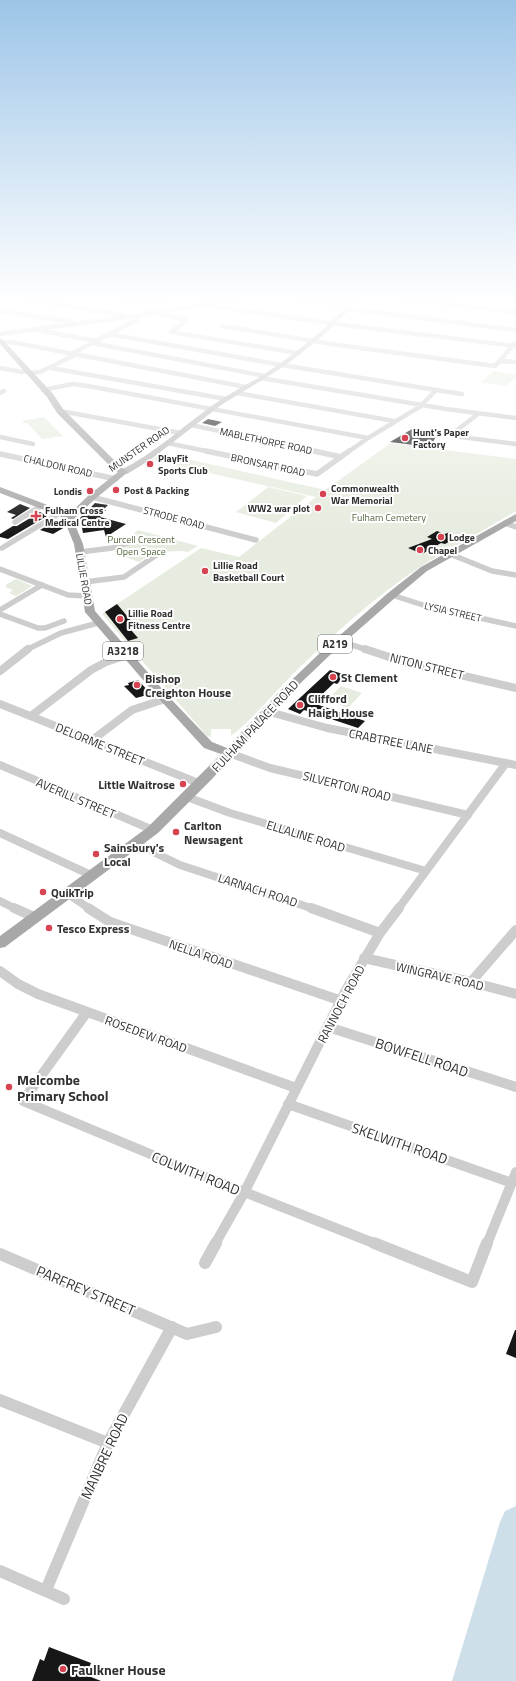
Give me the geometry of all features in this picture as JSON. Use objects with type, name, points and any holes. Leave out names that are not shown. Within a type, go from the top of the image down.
[{"type":"main road","points":[[33,377],[60,410],[117,468],[124,472]]},
{"type":"main road","name":"MUNSTER ROAD","points":[[70,518],[92,497],[124,472]]},
{"type":"main road","points":[[0,490],[70,518]]},
{"type":"main road","name":"FULHAM PALACE ROAD","points":[[0,943],[34,917],[93,876],[153,830],[201,784],[266,711],[339,641],[392,595],[424,569],[516,517]]},
{"type":"main road","name":"LILLIE ROAD","points":[[70,518],[80,552],[86,596],[90,612],[165,699],[208,745],[229,753]]},
{"type":"street","points":[[103,377],[226,400]]},
{"type":"street","points":[[196,377],[246,387]]},
{"type":"street","name":"MUNSTER ROAD","points":[[124,472],[134,467],[167,444],[213,408],[262,377]]},
{"type":"street","points":[[265,377],[421,406],[516,418]]},
{"type":"street","points":[[358,377],[462,394]]},
{"type":"street","points":[[43,390],[80,384],[368,438]]},
{"type":"street","name":"BRONSART ROAD","points":[[167,444],[317,474],[394,421],[421,406],[436,390]]},
{"type":"street","points":[[237,393],[394,421]]},
{"type":"street","points":[[60,410],[181,433]]},
{"type":"street","points":[[478,414],[452,434],[453,436],[516,444]]},
{"type":"street","name":"MABLETHORPE ROAD","points":[[191,425],[341,457]]},
{"type":"street","points":[[0,437],[33,444]]},
{"type":"street","name":"CHALDON ROAD","points":[[0,454],[116,479]]},
{"type":"street","name":"STRODE ROAD","points":[[92,497],[256,540]]},
{"type":"street","points":[[15,522],[41,506]]},
{"type":"street","points":[[2,548],[60,513]]},
{"type":"street","points":[[505,523],[516,527]]},
{"type":"street","points":[[80,552],[112,548],[128,543]]},
{"type":"street","points":[[84,582],[124,577],[158,554]]},
{"type":"street","points":[[450,554],[492,571],[516,575]]},
{"type":"street","points":[[0,569],[68,595],[86,596]]},
{"type":"street","points":[[0,610],[42,585]]},
{"type":"street","name":"LYSIA STREET","points":[[392,595],[429,607],[516,626]]},
{"type":"street","points":[[0,614],[38,628],[45,628],[64,621]]},
{"type":"street","points":[[0,671],[37,644],[61,634],[98,623]]},
{"type":"street","name":"NITON STREET","points":[[339,641],[404,662],[516,688]]},
{"type":"street","points":[[31,716],[91,670],[106,662],[127,655]]},
{"type":"street","points":[[91,741],[132,710],[165,699]]},
{"type":"street","name":"DELORME STREET","points":[[0,704],[201,784]]},
{"type":"street","name":"CRABTREE LANE","points":[[266,711],[335,730],[516,765]]},
{"type":"street","name":"SILVERTON ROAD","points":[[229,753],[270,768],[468,815]]},
{"type":"street","name":"RANNOCH ROAD","points":[[205,1263],[244,1193],[340,1000],[364,958],[380,933],[506,763]]},
{"type":"street","name":"AVERILL STREET","points":[[0,765],[153,830]]},
{"type":"street","name":"ELLALINE ROAD","points":[[187,798],[230,813],[426,871]]},
{"type":"street","points":[[0,833],[93,876]]},
{"type":"street","name":"LARNACH ROAD","points":[[136,844],[180,864],[340,917],[380,933]]},
{"type":"street","name":"NELLA ROAD","points":[[68,894],[110,922],[340,1000]]},
{"type":"street","points":[[0,901],[34,917]]},
{"type":"street","points":[[471,982],[516,930]]},
{"type":"street","name":"WINGRAVE ROAD","points":[[364,958],[471,982],[516,994]]},
{"type":"street","name":"ROSEDEW ROAD","points":[[0,971],[18,984],[38,994],[296,1088]]},
{"type":"street","name":"COLWITH ROAD","points":[[87,1012],[23,1101],[99,1134],[244,1193],[472,1282],[512,1183]]},
{"type":"street","name":"BOWFELL ROAD","points":[[328,1026],[516,1087]]},
{"type":"street","name":"SKELWITH ROAD","points":[[288,1104],[512,1183]]},
{"type":"street","points":[[512,1183],[516,1172]]},
{"type":"street","name":"PARFREY STREET","points":[[0,1254],[187,1334],[216,1327]]},
{"type":"street","name":"MANBRE ROAD","points":[[46,1590],[108,1443],[172,1327]]},
{"type":"street","points":[[0,1400],[108,1443]]},
{"type":"street","points":[[0,1571],[64,1599]]},
{"type":"green space","points":[[486,377],[515,377],[505,386],[481,382]]},
{"type":"green space","points":[[44,417],[63,436],[42,439],[27,423],[22,421]]},
{"type":"green space","name":"Fulham Cemetery","points":[[391,443],[516,459],[516,511],[456,546],[441,547],[436,553],[438,556],[399,581],[343,627],[231,736],[231,729],[211,729],[211,737],[207,736],[102,614],[201,548],[239,557],[316,497],[152,460],[161,453],[325,490]]},
{"type":"green space","points":[[268,487],[307,496],[276,523],[236,512]]},
{"type":"green space","name":"Purcell Crescent Open Space","points":[[138,530],[198,546],[188,552],[155,552],[139,562],[114,553],[127,546],[128,539]]},
{"type":"green space","points":[[16,579],[32,586],[16,596],[9,593],[13,590],[5,587],[7,584]]},
{"type":"green space","points":[[341,686],[362,693],[348,708],[327,700]]},
{"type":"shaded area","points":[[516,1522],[516,1681],[469,1681]]},
{"type":"building","points":[[208,419],[222,422],[215,426],[202,423]]},
{"type":"building","name":"Hunt's Paper Factory","points":[[412,429],[437,435],[430,447],[390,442]]},
{"type":"building","points":[[95,503],[108,505],[103,510],[106,510],[100,517],[126,524],[106,537],[104,530],[83,533],[80,518]]},
{"type":"building","points":[[20,504],[30,508],[13,519],[11,518],[16,515],[7,512]]},
{"type":"building","points":[[40,512],[47,516],[8,539],[0,537],[0,534]]},
{"type":"building","points":[[55,521],[64,524],[65,527],[53,534],[40,530]]},
{"type":"building","points":[[437,531],[445,534],[450,532],[451,537],[456,538],[445,544],[441,543],[422,554],[408,548],[432,539],[427,537]]},
{"type":"building","name":"Lillie Road Fitness Centre","points":[[117,604],[137,628],[131,630],[138,638],[128,641],[105,612]]},
{"type":"building","name":"Clifford Haigh House","points":[[330,670],[346,675],[337,684],[334,683],[313,703],[365,721],[358,728],[304,710],[300,714],[288,709]]},
{"type":"building","name":"Bishop Creighton House","points":[[138,680],[151,694],[136,698],[124,686]]},
{"type":"building","points":[[516,1330],[516,1358],[506,1354]]},
{"type":"building","name":"Faulkner House","points":[[49,1647],[91,1663],[86,1675],[101,1681],[32,1681],[40,1659],[44,1661]]},
{"type":"waterway","points":[[469,1681],[516,1522]]},
{"type":"place","name":"Hunt's Paper Factory","points":[[405,438]]},
{"type":"place","name":"PlayFit Sports Club","points":[[150,464]]},
{"type":"place","name":"Post & Packing","points":[[116,490]]},
{"type":"place","name":"Londis","points":[[90,491]]},
{"type":"place","name":"Commonwealth War Memorial","points":[[323,494]]},
{"type":"place","name":"WW2 war plot","points":[[318,508]]},
{"type":"place","name":"Fulham Cross Medical Centre","points":[[36,516]]},
{"type":"place","name":"Lodge","points":[[441,537]]},
{"type":"place","name":"Chapel","points":[[420,550]]},
{"type":"place","name":"Lillie Road Basketball Court","points":[[205,571]]},
{"type":"place","name":"Lillie Road Fitness Centre","points":[[120,619]]},
{"type":"place","name":"St Clement","points":[[333,677]]},
{"type":"place","name":"Bishop Creighton House","points":[[137,685]]},
{"type":"place","name":"Clifford Haigh House","points":[[300,705]]},
{"type":"place","name":"Little Waitrose","points":[[183,784]]},
{"type":"place","name":"Carlton Newsagent","points":[[176,832]]},
{"type":"place","name":"Sainsbury's Local","points":[[96,854]]},
{"type":"place","name":"QuikTrip","points":[[43,892]]},
{"type":"place","name":"Tesco Express","points":[[49,928]]},
{"type":"place","name":"Melcombe Primary School","points":[[9,1087]]},
{"type":"place","name":"Faulkner House","points":[[63,1669]]}]
